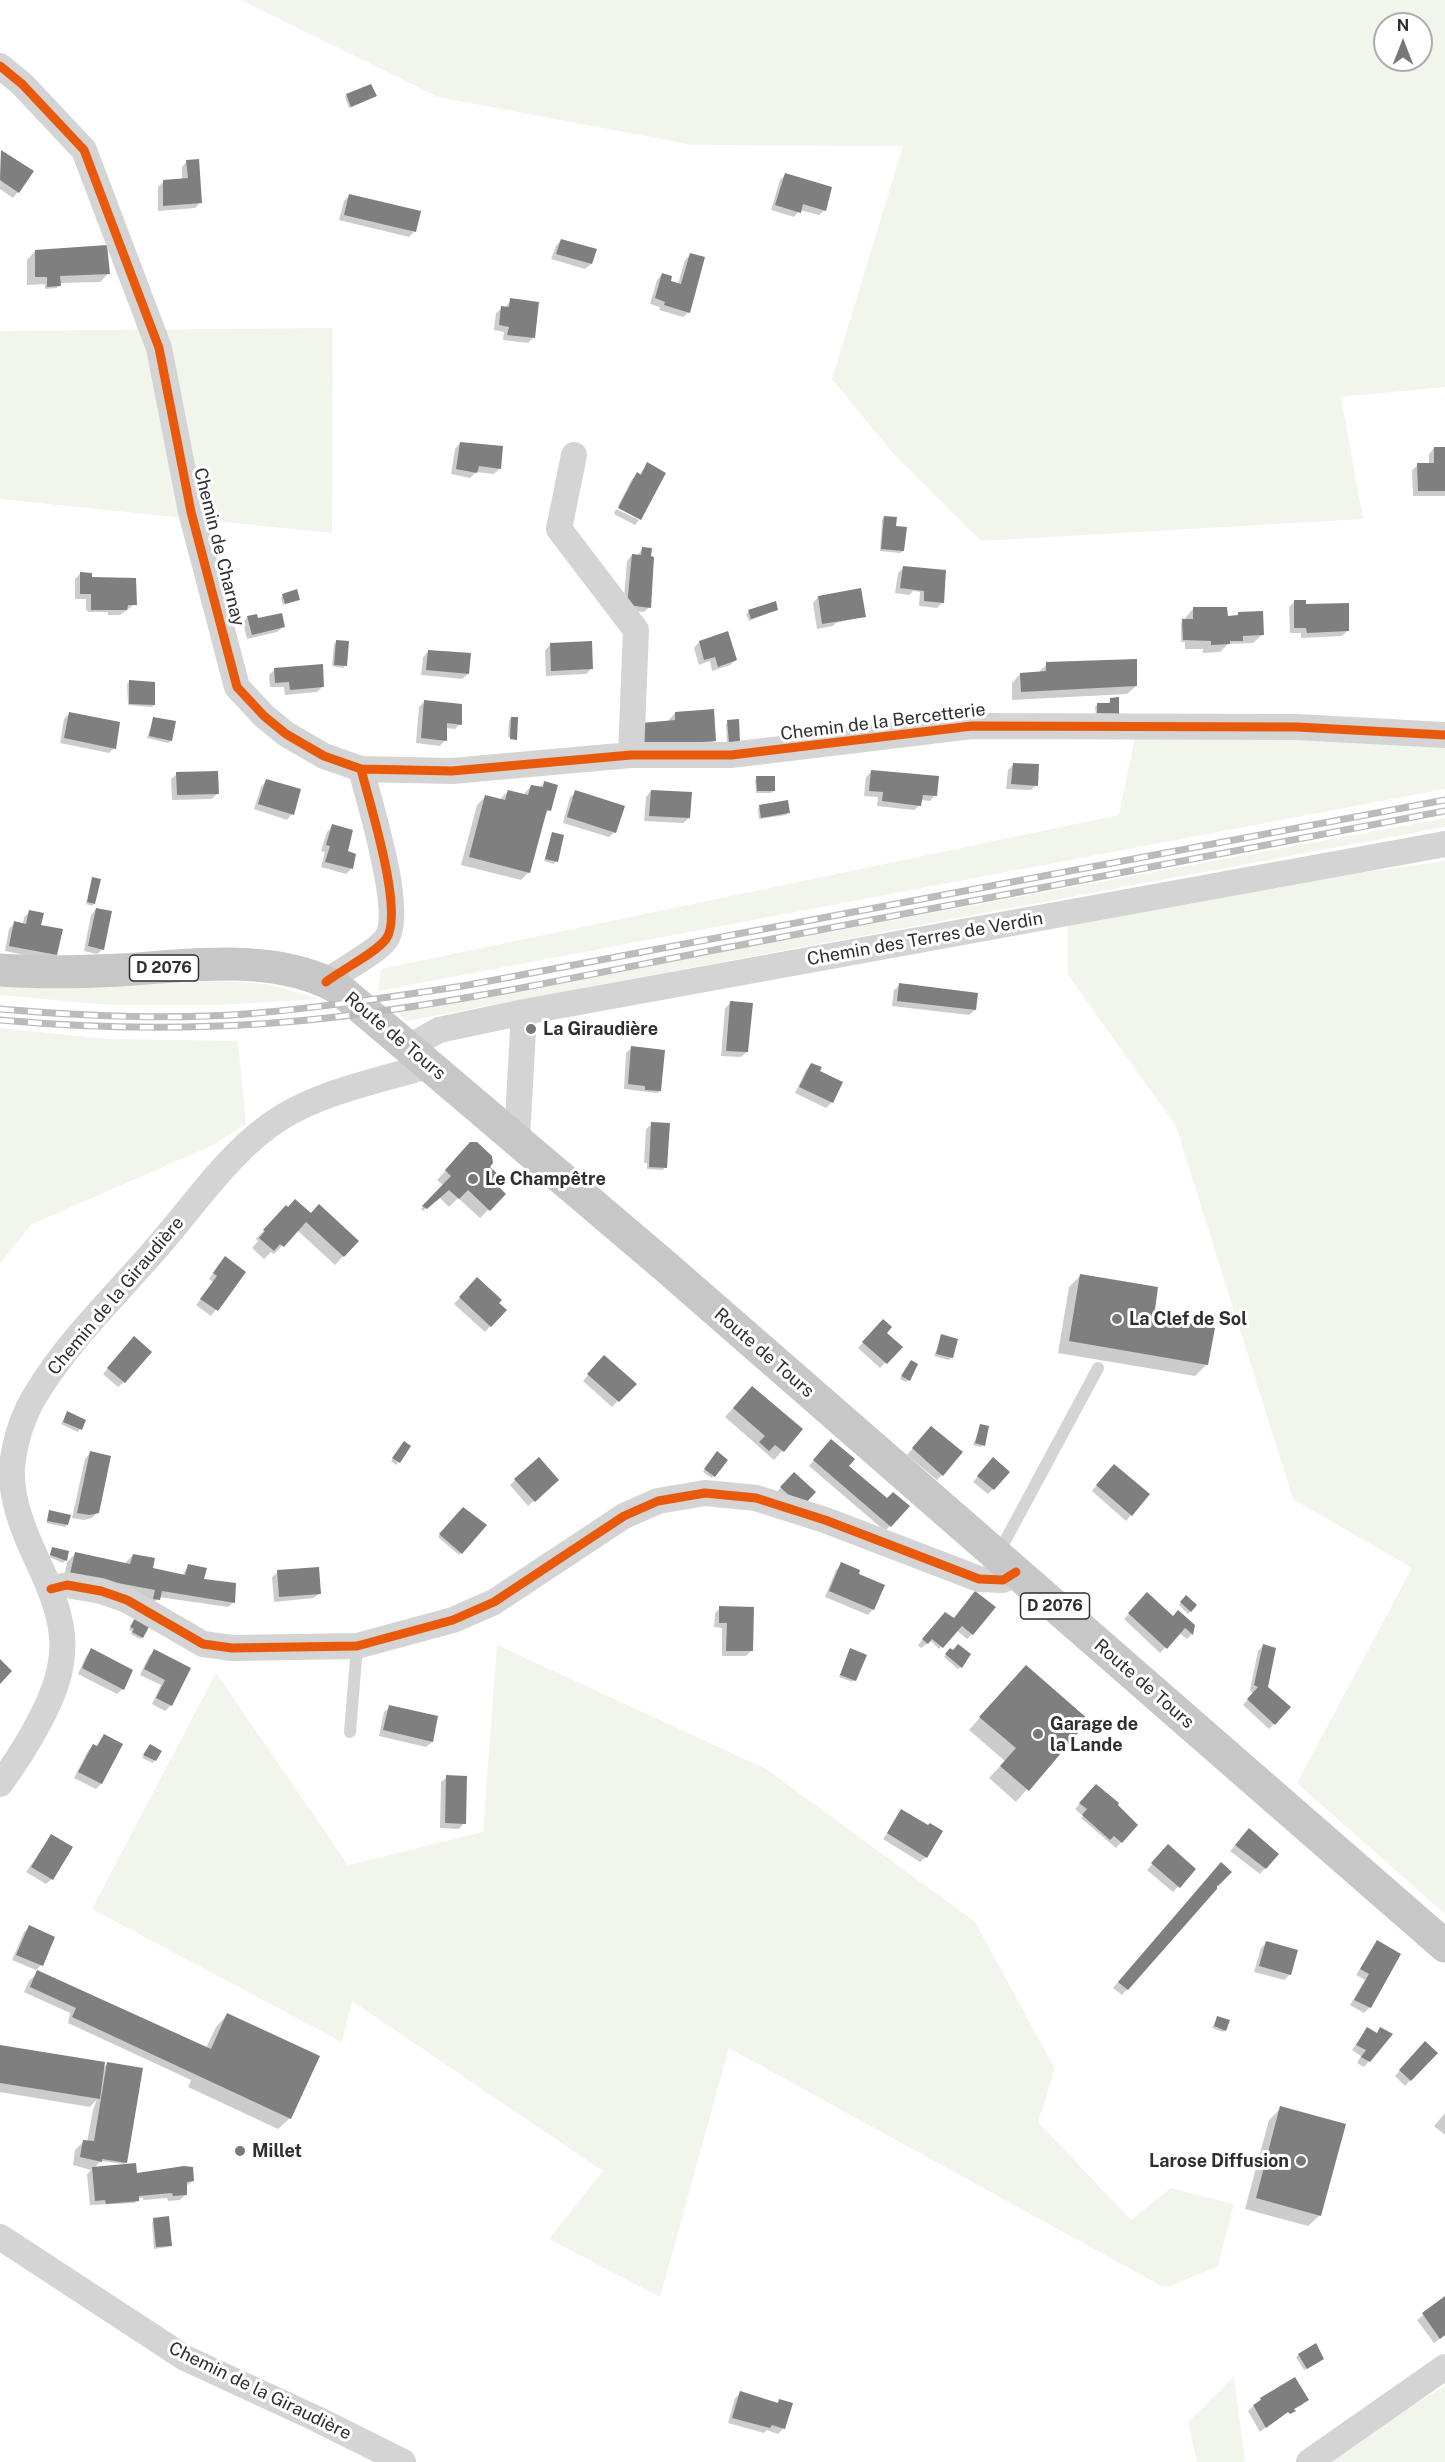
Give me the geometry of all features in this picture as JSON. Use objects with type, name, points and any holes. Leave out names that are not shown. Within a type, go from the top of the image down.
[{"type":"main road","name":"Route de Tours","points":[[0,970],[116,970],[247,965],[292,971],[326,981],[338,988],[517,1138],[1445,1946]]},
{"type":"street","name":"Chemin de Charnay","points":[[0,66],[22,84],[84,150],[88,160],[159,348],[191,512],[237,687],[264,716],[286,734],[324,756],[361,769]]},
{"type":"street","points":[[574,455],[559,529],[636,630],[631,755]]},
{"type":"street","name":"Chemin de la Bercetterie","points":[[361,769],[452,771],[631,755],[731,755],[774,752],[928,730],[984,726],[1297,727],[1445,735]]},
{"type":"street","points":[[326,981],[385,940],[392,923],[389,883],[361,769]]},
{"type":"street","name":"Chemin des Terres de Verdin","points":[[420,1056],[439,1030],[524,1012],[1445,844]]},
{"type":"street","points":[[517,1138],[524,1012]]},
{"type":"street","name":"Chemin de la Giraudière","points":[[0,1784],[33,1734],[51,1700],[61,1672],[63,1640],[51,1589],[20,1519],[12,1482],[18,1437],[34,1396],[72,1344],[219,1175],[269,1125],[300,1108],[420,1056]]},
{"type":"street","points":[[51,1589],[67,1585],[100,1591],[127,1600],[203,1644],[232,1648],[357,1646],[453,1620],[494,1602],[624,1516],[658,1501],[705,1493],[756,1497],[825,1520],[979,1579],[1003,1580],[1006,1564]]},
{"type":"street","name":"Chemin de la Giraudière","points":[[0,2236],[185,2358],[403,2462]]},
{"type":"street","points":[[1310,2462],[1445,2367]]},
{"type":"lane","points":[[1006,1564],[1098,1368]]},
{"type":"lane","points":[[350,1732],[357,1646]]},
{"type":"shaded area","points":[[241,0],[1445,0],[1445,387],[1341,397],[1363,519],[981,541],[892,452],[832,379],[903,146],[693,145],[438,97]]},
{"type":"shaded area","points":[[333,328],[332,533],[0,499],[0,331]]},
{"type":"shaded area","points":[[1136,732],[1445,745],[1445,789],[378,991],[381,969],[1119,815]]},
{"type":"shaded area","points":[[1445,818],[1445,827],[406,1021],[398,1012]]},
{"type":"shaded area","points":[[1445,861],[1445,1914],[1297,1783],[1412,1568],[1293,1499],[1176,1126],[1068,975],[1067,913]]},
{"type":"shaded area","points":[[222,981],[267,984],[320,999],[221,1005],[109,1005],[0,995],[0,983],[100,986]]},
{"type":"shaded area","points":[[0,1028],[108,1039],[238,1041],[246,1124],[211,1146],[32,1224],[0,1263]]},
{"type":"shaded area","points":[[497,1645],[766,1769],[975,1922],[1055,2069],[1038,2122],[1131,2220],[1171,2188],[1234,2204],[1218,2266],[1165,2288],[729,2048],[660,2297],[549,2239],[603,2171],[352,2001],[342,2042],[92,1909],[216,1673],[348,1865],[483,1832]]},
{"type":"shaded area","points":[[1234,2376],[1245,2462],[1197,2462],[1188,2422]]},
{"type":"shaded area","points":[[1445,2386],[1445,2462],[1319,2462]]},
{"type":"building","points":[[371,84],[377,96],[351,107],[346,94]]},
{"type":"building","points":[[1,150],[34,171],[19,193],[0,180]]},
{"type":"building","points":[[199,159],[202,203],[163,206],[163,180],[188,178],[186,160]]},
{"type":"building","points":[[785,173],[832,187],[826,211],[803,204],[801,213],[775,205]]},
{"type":"building","points":[[349,194],[421,211],[416,232],[344,215]]},
{"type":"building","points":[[561,239],[597,249],[592,264],[556,254]]},
{"type":"building","points":[[107,245],[110,274],[60,276],[61,286],[47,287],[47,277],[35,277],[35,250]]},
{"type":"building","points":[[690,253],[705,257],[690,313],[664,305],[665,302],[655,298],[662,273],[672,276],[671,281],[681,284]]},
{"type":"building","points":[[510,298],[539,302],[535,338],[507,335],[509,327],[499,325],[501,306],[509,307]]},
{"type":"building","points":[[460,442],[503,446],[501,469],[479,466],[477,473],[456,469]]},
{"type":"building","points":[[1434,447],[1445,447],[1445,491],[1418,491],[1417,463],[1434,463]]},
{"type":"building","points":[[647,462],[666,473],[641,520],[618,508],[637,472],[641,475]]},
{"type":"building","points":[[884,516],[897,517],[896,526],[907,527],[904,551],[881,549]]},
{"type":"building","points":[[642,547],[652,548],[651,556],[654,557],[651,608],[627,605],[632,554],[641,555]]},
{"type":"building","points":[[903,566],[946,570],[944,603],[924,601],[924,591],[900,588]]},
{"type":"building","points":[[80,572],[92,573],[92,577],[136,578],[137,605],[128,605],[127,610],[91,610],[91,594],[80,594]]},
{"type":"building","points":[[861,588],[866,617],[822,624],[818,596]]},
{"type":"building","points":[[297,589],[300,600],[285,604],[282,594]]},
{"type":"building","points":[[1294,600],[1306,600],[1306,604],[1349,603],[1349,631],[1307,633],[1306,628],[1294,628]]},
{"type":"building","points":[[776,601],[778,610],[751,619],[748,610]]},
{"type":"building","points":[[1193,607],[1227,607],[1228,616],[1238,615],[1238,612],[1263,611],[1264,635],[1243,636],[1243,641],[1230,641],[1230,644],[1211,645],[1211,641],[1183,640],[1182,619],[1193,619]]},
{"type":"building","points":[[282,613],[285,627],[252,635],[247,616],[257,614],[258,618]]},
{"type":"building","points":[[728,631],[737,660],[718,667],[715,657],[704,660],[699,641]]},
{"type":"building","points":[[336,640],[349,641],[347,666],[334,665]]},
{"type":"building","points":[[592,641],[593,669],[551,671],[550,643]]},
{"type":"building","points":[[428,650],[471,653],[469,674],[426,670]]},
{"type":"building","points":[[1137,659],[1137,686],[1021,692],[1020,673],[1046,671],[1046,662]]},
{"type":"building","points":[[323,664],[324,687],[290,690],[289,682],[275,683],[274,668]]},
{"type":"building","points":[[129,680],[155,682],[155,705],[129,704]]},
{"type":"building","points":[[1119,697],[1119,714],[1097,713],[1097,703],[1110,703],[1110,698]]},
{"type":"building","points":[[424,700],[462,704],[462,725],[447,723],[447,741],[421,738]]},
{"type":"building","points":[[714,709],[716,741],[658,745],[643,743],[641,723],[675,720],[675,712]]},
{"type":"building","points":[[69,712],[120,722],[116,749],[64,738]]},
{"type":"building","points":[[153,717],[176,721],[172,741],[149,736]]},
{"type":"building","points":[[511,717],[518,717],[517,740],[510,739]]},
{"type":"building","points":[[739,719],[740,742],[729,743],[727,720]]},
{"type":"building","points":[[1013,763],[1039,764],[1038,786],[1011,784]]},
{"type":"building","points":[[871,770],[939,776],[937,796],[923,795],[921,806],[882,801],[883,792],[869,791]]},
{"type":"building","points":[[218,771],[219,794],[177,795],[176,772]]},
{"type":"building","points":[[756,776],[775,776],[775,791],[757,791]]},
{"type":"building","points":[[266,779],[301,789],[294,815],[258,804]]},
{"type":"building","points":[[544,781],[558,785],[551,811],[547,810],[530,873],[469,857],[485,795],[505,800],[508,790],[528,795],[531,785],[543,787]]},
{"type":"building","points":[[575,790],[625,806],[616,833],[567,817]]},
{"type":"building","points":[[651,790],[692,792],[690,818],[649,816]]},
{"type":"building","points":[[788,800],[790,813],[761,818],[759,805]]},
{"type":"building","points":[[332,824],[353,830],[348,851],[356,854],[353,869],[325,862],[330,846],[326,845]]},
{"type":"building","points":[[552,832],[564,835],[558,862],[545,859]]},
{"type":"building","points":[[92,877],[101,879],[95,904],[87,902]]},
{"type":"building","points":[[96,908],[112,911],[104,950],[88,946]]},
{"type":"building","points":[[29,910],[44,913],[41,925],[63,929],[57,955],[9,946],[14,921],[26,924]]},
{"type":"building","points":[[899,983],[978,993],[976,1010],[897,1001]]},
{"type":"building","points":[[730,1001],[753,1003],[748,1052],[726,1051]]},
{"type":"building","points":[[631,1046],[665,1050],[661,1091],[645,1090],[645,1086],[628,1084]]},
{"type":"building","points":[[811,1063],[822,1067],[820,1071],[843,1082],[833,1103],[799,1087]]},
{"type":"building","points":[[651,1122],[670,1123],[667,1168],[649,1167]]},
{"type":"building","name":"Le Champêtre","points":[[470,1142],[477,1142],[492,1156],[493,1163],[490,1167],[500,1176],[494,1182],[506,1194],[490,1211],[468,1190],[459,1199],[449,1190],[427,1209],[422,1206],[451,1176],[445,1170]]},
{"type":"building","points":[[295,1199],[311,1213],[319,1204],[359,1241],[344,1257],[306,1222],[284,1247],[280,1244],[274,1251],[259,1238],[265,1231],[263,1230],[286,1205],[288,1207]]},
{"type":"building","points":[[225,1256],[246,1272],[218,1311],[200,1299],[217,1276],[213,1273]]},
{"type":"building","name":"La Clef de Sol","points":[[1080,1274],[1158,1287],[1154,1317],[1215,1328],[1208,1365],[1069,1341]]},
{"type":"building","points":[[477,1277],[502,1300],[499,1303],[507,1310],[491,1327],[459,1297]]},
{"type":"building","points":[[883,1319],[892,1327],[887,1333],[903,1347],[887,1364],[862,1342]]},
{"type":"building","points":[[941,1334],[958,1339],[953,1358],[936,1354]]},
{"type":"building","points":[[134,1336],[152,1352],[125,1383],[107,1368]]},
{"type":"building","points":[[604,1355],[637,1384],[619,1402],[587,1374]]},
{"type":"building","points":[[911,1360],[918,1364],[910,1381],[901,1376]]},
{"type":"building","points":[[752,1386],[803,1429],[784,1452],[775,1445],[769,1451],[759,1442],[765,1436],[733,1408]]},
{"type":"building","points":[[67,1411],[86,1420],[82,1430],[63,1422]]},
{"type":"building","points":[[980,1424],[989,1426],[985,1446],[975,1443]]},
{"type":"building","points":[[931,1426],[963,1452],[943,1476],[912,1448]]},
{"type":"building","points":[[831,1439],[855,1459],[849,1466],[887,1498],[893,1492],[910,1506],[891,1527],[813,1460]]},
{"type":"building","points":[[404,1441],[411,1446],[400,1463],[392,1458]]},
{"type":"building","points":[[90,1451],[111,1456],[99,1513],[90,1515],[77,1513]]},
{"type":"building","points":[[717,1451],[728,1460],[715,1477],[704,1469]]},
{"type":"building","points":[[539,1457],[559,1480],[535,1502],[514,1479]]},
{"type":"building","points":[[993,1457],[1010,1472],[994,1490],[977,1476]]},
{"type":"building","points":[[1114,1464],[1150,1494],[1132,1516],[1096,1485]]},
{"type":"building","points":[[794,1472],[816,1492],[805,1504],[795,1501],[780,1487]]},
{"type":"building","points":[[463,1507],[487,1525],[462,1554],[439,1534]]},
{"type":"building","points":[[49,1510],[71,1515],[68,1525],[47,1521]]},
{"type":"building","points":[[52,1547],[69,1551],[67,1561],[50,1555]]},
{"type":"building","points":[[75,1552],[130,1564],[133,1554],[155,1558],[153,1568],[185,1575],[188,1564],[207,1568],[204,1579],[236,1583],[235,1603],[162,1591],[160,1600],[153,1599],[155,1590],[70,1574]]},
{"type":"building","points":[[841,1562],[860,1570],[859,1574],[885,1585],[874,1610],[829,1591]]},
{"type":"building","points":[[319,1567],[321,1594],[279,1597],[277,1570]]},
{"type":"building","points":[[975,1591],[996,1607],[973,1635],[962,1626],[943,1648],[932,1639],[928,1644],[922,1639],[945,1612],[954,1618]]},
{"type":"building","points":[[1147,1592],[1173,1616],[1178,1610],[1195,1625],[1193,1635],[1185,1628],[1167,1649],[1128,1613]]},
{"type":"building","points":[[1186,1595],[1197,1605],[1191,1612],[1180,1602]]},
{"type":"building","points":[[719,1606],[754,1607],[753,1651],[726,1651],[727,1623],[719,1623]]},
{"type":"building","points":[[135,1618],[150,1625],[143,1638],[132,1632],[134,1629],[130,1627]]},
{"type":"building","points":[[958,1644],[971,1654],[962,1668],[945,1654]]},
{"type":"building","points":[[1263,1644],[1276,1648],[1268,1687],[1291,1707],[1275,1725],[1247,1699],[1258,1687],[1254,1685]]},
{"type":"building","points":[[91,1648],[133,1670],[124,1690],[82,1668]]},
{"type":"building","points":[[850,1648],[867,1655],[856,1681],[840,1675]]},
{"type":"building","points":[[154,1649],[191,1668],[172,1706],[156,1698],[165,1680],[144,1669]]},
{"type":"building","points":[[0,1659],[12,1671],[0,1684]]},
{"type":"building","name":"Garage de la Lande","points":[[1026,1665],[1089,1720],[1029,1791],[1000,1766],[1016,1748],[979,1717]]},
{"type":"building","points":[[389,1705],[438,1716],[433,1742],[383,1730]]},
{"type":"building","points":[[104,1734],[123,1744],[102,1784],[78,1772],[93,1744],[97,1746]]},
{"type":"building","points":[[150,1744],[162,1751],[156,1761],[143,1755]]},
{"type":"building","points":[[446,1775],[467,1776],[466,1824],[445,1823]]},
{"type":"building","points":[[1096,1784],[1119,1803],[1118,1805],[1138,1825],[1122,1843],[1114,1836],[1110,1840],[1082,1815],[1087,1809],[1079,1803]]},
{"type":"building","points":[[901,1809],[943,1831],[927,1858],[887,1833]]},
{"type":"building","points":[[1249,1828],[1279,1854],[1266,1869],[1235,1845]]},
{"type":"building","points":[[51,1834],[73,1847],[53,1880],[31,1867]]},
{"type":"building","points":[[1168,1844],[1196,1869],[1180,1888],[1151,1863]]},
{"type":"building","points":[[1221,1862],[1232,1872],[1217,1885],[1217,1889],[1128,1990],[1118,1982]]},
{"type":"building","points":[[29,1925],[55,1937],[43,1966],[16,1955]]},
{"type":"building","points":[[1377,1940],[1401,1954],[1371,2008],[1354,2000],[1369,1974],[1360,1969]]},
{"type":"building","points":[[1266,1941],[1298,1950],[1291,1975],[1259,1966]]},
{"type":"building","points":[[37,1970],[211,2049],[227,2013],[320,2056],[291,2119],[72,2017],[76,2008],[30,1987]]},
{"type":"building","points":[[1217,2016],[1230,2020],[1226,2031],[1214,2026]]},
{"type":"building","points":[[1367,2027],[1377,2033],[1380,2027],[1393,2034],[1370,2062],[1361,2057],[1366,2050],[1356,2045]]},
{"type":"building","points":[[1425,2041],[1438,2053],[1411,2081],[1399,2070]]},
{"type":"building","points":[[0,2045],[105,2062],[100,2099],[0,2083]]},
{"type":"building","points":[[107,2062],[143,2068],[127,2163],[102,2159],[102,2162],[80,2157],[83,2140],[94,2141]]},
{"type":"building","name":"Larose Diffusion","points":[[1280,2106],[1346,2124],[1321,2216],[1256,2198]]},
{"type":"building","points":[[136,2163],[137,2173],[184,2166],[193,2167],[194,2181],[187,2182],[187,2195],[173,2196],[172,2193],[139,2196],[139,2201],[106,2204],[105,2200],[95,2201],[92,2167]]},
{"type":"building","points":[[169,2216],[172,2246],[156,2247],[153,2218]]},
{"type":"building","points":[[1445,2296],[1445,2335],[1440,2339],[1422,2313]]},
{"type":"building","points":[[1316,2343],[1324,2359],[1307,2369],[1298,2354]]},
{"type":"building","points":[[1295,2377],[1309,2400],[1294,2409],[1296,2411],[1290,2414],[1288,2412],[1266,2428],[1253,2405],[1261,2400],[1260,2398]]},
{"type":"building","points":[[740,2391],[778,2403],[779,2399],[793,2403],[785,2429],[772,2425],[770,2428],[732,2418]]},
{"type":"railway","points":[[0,1009],[92,1015],[184,1017],[273,1012],[382,998],[463,986],[1445,800]]},
{"type":"railway","points":[[0,1020],[92,1026],[184,1027],[275,1023],[367,1013],[511,990],[1445,811]]},
{"type":"cycle path","points":[[0,66],[22,84],[84,150],[159,348],[191,512],[237,687],[264,716],[286,734],[324,756],[361,769],[389,882],[391,926],[386,939],[381,944],[367,956],[326,982]]},
{"type":"cycle path","points":[[361,769],[452,771],[631,755],[731,755],[972,726],[1297,727],[1445,735]]},
{"type":"cycle path","points":[[51,1589],[67,1585],[101,1591],[127,1600],[203,1644],[232,1648],[357,1646],[453,1620],[494,1602],[624,1516],[658,1501],[705,1493],[756,1498],[825,1520],[979,1579],[1003,1580],[1016,1572]]},
{"type":"place","name":"La Giraudière","points":[[531,1029]]},
{"type":"place","name":"Le Champêtre","points":[[473,1179]]},
{"type":"place","name":"La Clef de Sol","points":[[1117,1319]]},
{"type":"place","name":"Garage de la Lande","points":[[1038,1734]]},
{"type":"place","name":"Millet","points":[[240,2151]]},
{"type":"place","name":"Larose Diffusion","points":[[1301,2161]]}]
